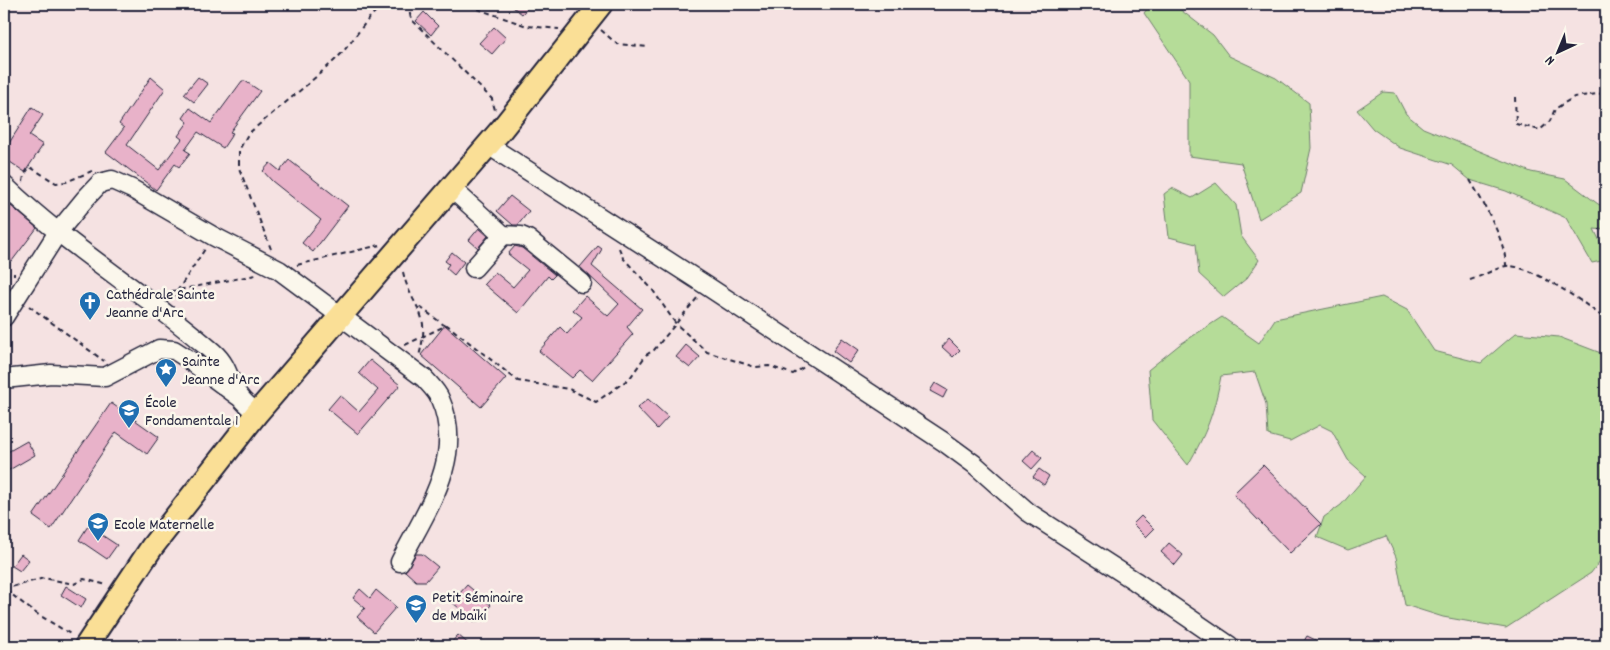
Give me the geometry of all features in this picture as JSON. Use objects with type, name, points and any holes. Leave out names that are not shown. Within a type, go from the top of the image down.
[{"type":"main road","points":[[86,646],[152,547],[257,413],[494,138],[590,18]]},
{"type":"street","points":[[494,138],[620,230],[959,453],[1028,512],[1230,646]]},
{"type":"street","points":[[4,318],[58,232],[100,183],[112,180],[132,189],[214,236],[279,270],[424,378],[439,397],[447,420],[449,445],[446,469],[400,562]]},
{"type":"street","points":[[4,185],[58,232],[162,310],[215,354],[228,369],[238,396]]},
{"type":"street","points":[[450,188],[503,235],[521,236],[528,239],[582,283]]},
{"type":"street","points":[[474,268],[503,235]]},
{"type":"street","points":[[4,379],[51,374],[97,379],[118,371],[158,349],[174,350],[238,396],[257,413]]},
{"type":"path","points":[[279,270],[239,168],[239,150],[248,134],[337,58],[357,36],[376,10],[384,4]]},
{"type":"path","points":[[408,4],[411,19],[492,100],[494,138]]},
{"type":"path","points":[[442,4],[469,6],[527,26],[590,18],[617,44],[649,47]]},
{"type":"path","points":[[1514,96],[1516,124],[1540,130],[1550,121],[1556,109],[1574,97],[1606,93]]},
{"type":"path","points":[[20,199],[24,175],[30,167],[56,183],[66,182],[86,172],[94,171],[112,180]]},
{"type":"path","points":[[1470,180],[1492,222],[1506,255],[1506,266]]},
{"type":"path","points":[[620,230],[618,245],[623,258],[652,289],[676,324],[708,352],[755,367],[769,366],[793,374],[804,367],[823,363]]},
{"type":"path","points":[[162,310],[179,290],[214,236]]},
{"type":"path","points":[[399,246],[406,284],[419,306],[424,320],[424,337],[415,371]]},
{"type":"path","points":[[1470,280],[1506,266],[1526,270],[1581,299],[1606,320]]},
{"type":"path","points":[[419,306],[444,325],[447,325],[518,381],[569,389],[596,402],[630,378],[646,355],[654,350],[707,286]]},
{"type":"path","points":[[17,297],[118,371]]},
{"type":"path","points":[[386,349],[409,345],[444,325]]},
{"type":"path","points":[[4,589],[44,578],[74,584],[84,580],[124,589]]},
{"type":"path","points":[[4,589],[34,612],[57,624],[86,646]]},
{"type":"green space","points":[[1151,4],[1173,4],[1213,35],[1229,56],[1276,78],[1309,103],[1311,148],[1301,193],[1259,219],[1241,163],[1189,156],[1189,80],[1144,13]]},
{"type":"green space","points":[[1383,92],[1395,93],[1406,114],[1423,128],[1531,172],[1565,179],[1598,204],[1606,207],[1606,230],[1594,229],[1606,254],[1606,260],[1592,263],[1566,218],[1506,191],[1470,180],[1452,165],[1400,148],[1373,129],[1357,110]]},
{"type":"green space","points":[[1216,183],[1236,205],[1241,236],[1259,260],[1247,278],[1224,297],[1199,274],[1196,244],[1169,237],[1164,194],[1172,188],[1192,198]]},
{"type":"green space","points":[[1382,297],[1407,310],[1434,351],[1481,363],[1516,333],[1559,337],[1606,355],[1606,553],[1591,573],[1506,628],[1443,617],[1405,605],[1396,557],[1386,536],[1348,550],[1317,537],[1324,517],[1341,505],[1366,476],[1348,460],[1332,431],[1320,425],[1290,441],[1268,435],[1266,404],[1255,372],[1221,376],[1209,422],[1188,465],[1152,420],[1148,370],[1179,345],[1222,317],[1259,343],[1275,319]]},
{"type":"building","points":[[509,4],[531,4],[522,14]]},
{"type":"building","points":[[424,12],[438,26],[431,35],[416,21]]},
{"type":"building","points":[[494,27],[506,38],[492,54],[479,43]]},
{"type":"building","points":[[151,77],[165,89],[127,145],[159,170],[182,139],[178,136],[188,122],[183,118],[190,108],[211,123],[242,81],[260,91],[230,132],[233,133],[223,148],[198,132],[185,150],[190,153],[179,167],[175,164],[156,190],[106,152],[124,128],[119,124]]},
{"type":"building","points":[[198,77],[208,84],[194,102],[184,94]]},
{"type":"building","points":[[32,107],[43,115],[29,136],[43,145],[25,172],[4,158],[4,151]]},
{"type":"building","points":[[289,160],[348,206],[313,252],[302,243],[321,220],[272,181],[263,171],[270,163],[280,171]]},
{"type":"building","points":[[510,196],[529,211],[518,225],[513,225],[497,211]]},
{"type":"building","points":[[11,206],[37,228],[12,261],[4,255],[4,216]]},
{"type":"building","points":[[479,228],[488,236],[478,248],[469,240]]},
{"type":"building","points":[[515,246],[522,248],[555,275],[551,279],[548,276],[518,313],[484,284],[495,272],[513,287],[528,270],[508,254]]},
{"type":"building","points":[[598,246],[602,249],[592,266],[642,309],[627,327],[633,334],[592,380],[580,370],[572,378],[539,351],[560,327],[567,334],[582,317],[573,310],[585,296],[608,316],[619,304],[580,267]]},
{"type":"building","points":[[452,252],[464,262],[454,275],[446,268],[449,264],[445,261]]},
{"type":"building","points":[[445,325],[506,378],[481,407],[421,355]]},
{"type":"building","points":[[842,338],[859,350],[849,363],[833,351]]},
{"type":"building","points":[[949,339],[960,350],[953,357],[942,347]]},
{"type":"building","points":[[686,345],[700,357],[690,368],[676,357]]},
{"type":"building","points":[[370,360],[400,385],[358,434],[328,409],[340,395],[359,412],[378,390],[359,373]]},
{"type":"building","points":[[935,383],[947,390],[943,398],[930,391]]},
{"type":"building","points":[[648,399],[668,417],[657,429],[637,408]]},
{"type":"building","points":[[111,403],[159,437],[147,454],[116,432],[51,529],[33,516]]},
{"type":"building","points":[[27,441],[35,455],[4,473],[4,454]]},
{"type":"building","points":[[1033,450],[1042,458],[1032,469],[1023,461]]},
{"type":"building","points":[[1263,465],[1321,524],[1290,553],[1233,494]]},
{"type":"building","points":[[1039,469],[1049,476],[1044,485],[1033,477]]},
{"type":"building","points":[[1141,516],[1154,529],[1146,537],[1133,524]]},
{"type":"building","name":"Ecole Maternelle","points":[[88,526],[117,545],[107,559],[79,540]]},
{"type":"building","points":[[1169,543],[1183,555],[1175,565],[1161,552]]},
{"type":"building","points":[[21,554],[29,560],[20,571],[12,566]]},
{"type":"building","points":[[416,554],[422,554],[438,567],[426,581],[416,581],[405,571]]},
{"type":"building","points":[[467,585],[491,605],[476,623],[452,602]]},
{"type":"building","points":[[66,586],[86,599],[81,608],[61,595]]},
{"type":"building","points":[[360,589],[370,598],[376,590],[396,607],[374,632],[357,617],[365,608],[353,598]]},
{"type":"building","points":[[458,635],[471,646],[448,646]]},
{"type":"building","points":[[1307,636],[1328,646],[1301,646]]},
{"type":"place","name":"Cathédrale Sainte Jeanne d'Arc","points":[[90,321]]},
{"type":"place","name":"Sainte Jeanne d'Arc","points":[[166,388]]},
{"type":"place","name":"École Fondamentale 1","points":[[129,429]]},
{"type":"place","name":"Ecole Maternelle","points":[[98,542]]},
{"type":"place","name":"Petit Séminaire de Mbaïki","points":[[416,624]]}]
